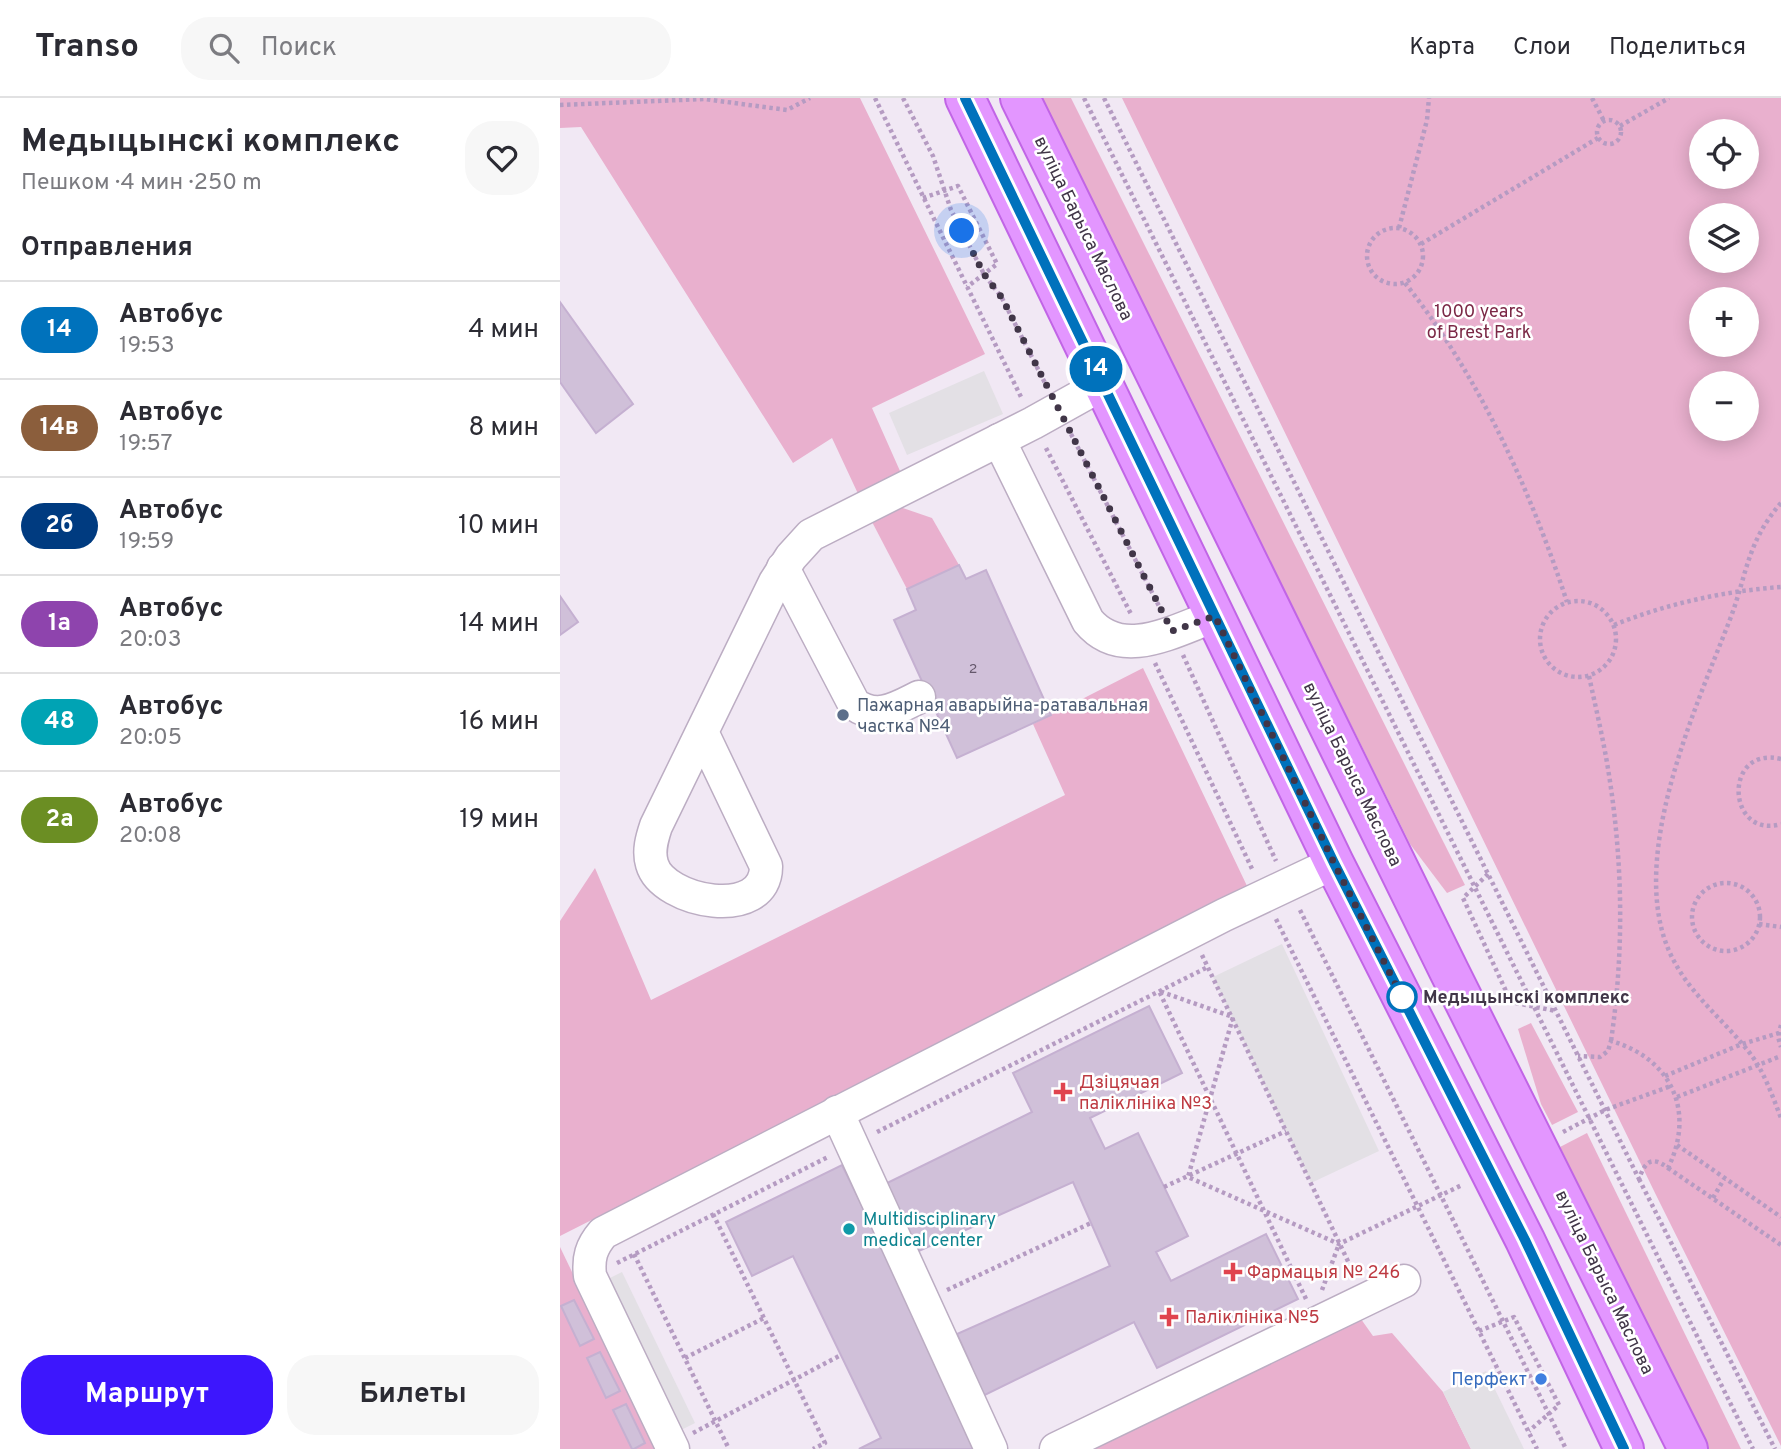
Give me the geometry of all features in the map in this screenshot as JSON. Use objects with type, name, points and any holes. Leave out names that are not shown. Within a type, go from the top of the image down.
[{"type":"main road","points":[[965,98],[1334,863],[1525,1240],[1624,1449]]},
{"type":"main road","name":"вуліца Барыса Маслова","points":[[1020,98],[1688,1449]]},
{"type":"main road","points":[[1455,1103],[1468,1106],[1490,1099],[1496,1091],[1501,1074]]},
{"type":"main road","points":[[1525,1240],[1532,1217],[1539,1209],[1548,1206],[1574,1218]]},
{"type":"lane","points":[[702,732],[766,866],[763,883],[757,890],[737,900],[726,902],[707,901],[671,886],[659,877],[651,855],[656,826],[702,732],[783,568],[811,536],[1103,384]]},
{"type":"lane","points":[[999,440],[1088,621],[1102,635],[1132,642],[1215,616]]},
{"type":"lane","points":[[783,568],[854,704],[869,713],[884,713],[919,697]]},
{"type":"lane","points":[[672,1446],[590,1276],[590,1252],[595,1242],[613,1227],[837,1112],[1191,932],[1334,863]]},
{"type":"lane","points":[[837,1112],[991,1449]]},
{"type":"lane","points":[[1056,1449],[1315,1318],[1405,1281]]},
{"type":"path","points":[[560,105],[704,99],[787,110],[810,98]]},
{"type":"path","points":[[875,98],[967,287],[1046,416],[1158,636],[1276,890],[1416,1207],[1538,1449]]},
{"type":"path","points":[[903,98],[933,156],[951,210],[984,274],[1002,298],[1046,416],[1158,636],[1276,890],[1566,1449]]},
{"type":"path","points":[[1084,98],[1753,1449]]},
{"type":"path","points":[[1104,98],[1775,1449]]},
{"type":"path","points":[[1399,228],[1427,120],[1429,98]]},
{"type":"path","points":[[1592,98],[1604,121]]},
{"type":"path","points":[[1620,126],[1669,98]]},
{"type":"path","points":[[1611,120],[1620,126],[1620,137],[1615,143],[1607,144],[1598,138],[1597,130],[1604,121],[1611,120]]},
{"type":"path","points":[[1421,244],[1598,138]]},
{"type":"path","points":[[923,198],[958,186],[997,264],[967,287]]},
{"type":"path","points":[[1399,228],[1409,232],[1421,244],[1422,262],[1413,278],[1405,283],[1386,283],[1371,271],[1367,253],[1375,236],[1383,230],[1399,228]]},
{"type":"path","points":[[1405,283],[1429,313],[1492,421],[1540,524],[1567,602]]},
{"type":"path","points":[[1781,503],[1762,528],[1751,549],[1673,778],[1661,828],[1655,874],[1659,917],[1670,953],[1701,1000],[1757,1064],[1781,1118]]},
{"type":"path","points":[[1614,625],[1662,608],[1738,592],[1781,587]]},
{"type":"path","points":[[1567,602],[1591,603],[1602,609],[1614,625],[1614,652],[1608,662],[1589,676],[1577,677],[1555,669],[1542,650],[1540,638],[1548,616],[1567,602]]},
{"type":"path","points":[[1578,1056],[1600,1057],[1608,1051],[1620,944],[1620,876],[1609,772],[1589,676]]},
{"type":"path","points":[[1781,759],[1767,758],[1757,761],[1748,767],[1738,785],[1741,806],[1747,815],[1765,825],[1781,824]]},
{"type":"path","points":[[1488,874],[1463,898],[1511,1003],[1556,1011]]},
{"type":"path","points":[[1722,884],[1732,884],[1751,894],[1760,913],[1759,924],[1756,934],[1741,948],[1720,951],[1710,947],[1695,932],[1693,911],[1703,892],[1722,884]]},
{"type":"path","points":[[1759,924],[1781,927]]},
{"type":"path","points":[[1191,932],[1366,1299]]},
{"type":"path","points":[[590,1276],[1208,967]]},
{"type":"path","points":[[1159,991],[1233,1017]]},
{"type":"path","points":[[1159,991],[1315,1318]]},
{"type":"path","points":[[1188,1177],[1233,1017]]},
{"type":"path","points":[[1781,1025],[1781,1047]]},
{"type":"path","points":[[1665,1076],[1742,1044],[1779,1033]]},
{"type":"path","points":[[1611,1041],[1643,1054],[1665,1076],[1677,1097],[1680,1130],[1668,1168]]},
{"type":"path","points":[[1677,1097],[1781,1056]]},
{"type":"path","points":[[1605,1110],[1671,1086]]},
{"type":"path","points":[[1164,1187],[1286,1131]]},
{"type":"path","points":[[1677,1145],[1781,1217]]},
{"type":"path","points":[[1639,1179],[1644,1167],[1657,1160],[1781,1245]]},
{"type":"path","points":[[1188,1177],[1339,1244]]},
{"type":"path","points":[[1713,1198],[1724,1179]]},
{"type":"path","points":[[1315,1318],[1339,1244],[1416,1207]]},
{"type":"path","points":[[713,1214],[825,1443],[813,1449]]},
{"type":"path","points":[[925,1300],[1091,1223]]},
{"type":"path","points":[[634,1254],[729,1449]]},
{"type":"path","points":[[1479,1331],[1514,1317],[1559,1405],[1528,1431]]},
{"type":"path","points":[[685,1358],[764,1318]]},
{"type":"path","points":[[672,1446],[841,1355]]},
{"type":"green space","points":[[560,98],[860,98],[985,354],[872,408],[900,471],[891,484],[860,498],[832,438],[793,463],[581,127],[560,128]]},
{"type":"green space","points":[[1041,98],[1071,98],[1465,885],[1447,893],[1410,844]]},
{"type":"green space","name":"1000 years of Brest Park","points":[[1122,98],[1781,98],[1781,1446],[1656,1195]]},
{"type":"green space","points":[[897,506],[932,518],[959,565],[907,589],[870,518]]},
{"type":"green space","points":[[1143,668],[1248,888],[560,1236],[560,921],[595,868],[651,1000],[1065,795],[1033,724]]},
{"type":"green space","points":[[1531,1023],[1578,1112],[1552,1125],[1541,1104],[1518,1029]]},
{"type":"green space","points":[[1587,1133],[1741,1449],[1707,1449],[1560,1147]]},
{"type":"green space","points":[[560,1247],[657,1449],[560,1449]]},
{"type":"green space","points":[[1356,1312],[1373,1336],[1392,1333],[1443,1392],[1471,1449],[1080,1449]]},
{"type":"shaded area","points":[[984,371],[1003,414],[907,455],[889,413]]},
{"type":"shaded area","points":[[1282,944],[1379,1151],[1311,1183],[1213,977]]},
{"type":"shaded area","points":[[622,1272],[695,1423],[671,1435],[598,1284]]},
{"type":"shaded area","points":[[1486,1371],[1524,1449],[1471,1449],[1443,1392]]},
{"type":"building","points":[[560,302],[633,404],[596,433],[560,382]]},
{"type":"building","points":[[959,565],[966,579],[986,570],[1051,715],[957,758],[894,620],[916,610],[907,589]]},
{"type":"building","points":[[560,596],[578,622],[560,635]]},
{"type":"building","name":"Multidisciplinary medical center","points":[[1149,1006],[1182,1073],[1090,1118],[1105,1149],[1138,1133],[1188,1236],[1156,1252],[1171,1281],[1266,1234],[1298,1299],[1157,1368],[1134,1322],[958,1408],[975,1449],[859,1449],[881,1438],[793,1256],[752,1276],[726,1222],[842,1165],[864,1210],[886,1200],[879,1187],[1032,1112],[1013,1073]],"holes":[[[1073,1182],[1110,1266],[957,1334],[971,1365],[956,1372],[884,1248],[912,1235],[919,1251]]]},
{"type":"building","points":[[574,1300],[594,1339],[580,1346],[561,1306]]},
{"type":"building","points":[[600,1352],[620,1391],[606,1398],[587,1358]]},
{"type":"building","points":[[626,1404],[645,1443],[634,1449],[613,1410]]},
{"type":"bus line","name":"14","points":[[965,98],[1334,863],[1525,1240],[1624,1449]]},
{"type":"place","name":"Пажарная аварыйна-ратавальная частка №4","points":[[843,715]]},
{"type":"place","name":"Медыцынскі комплекс","points":[[1402,997]]},
{"type":"place","name":"Дзіцячая паліклініка №3","points":[[1063,1092]]},
{"type":"place","name":"Multidisciplinary medical center","points":[[849,1229]]},
{"type":"place","name":"Фармацыя № 246","points":[[1233,1272]]},
{"type":"place","name":"Паліклініка №5","points":[[1169,1317]]},
{"type":"place","name":"Перфект","points":[[1541,1379]]},
{"type":"route","points":[[962,231],[984,274],[1002,298],[1172,631],[1215,616],[1407,1007],[1402,997]]}]
